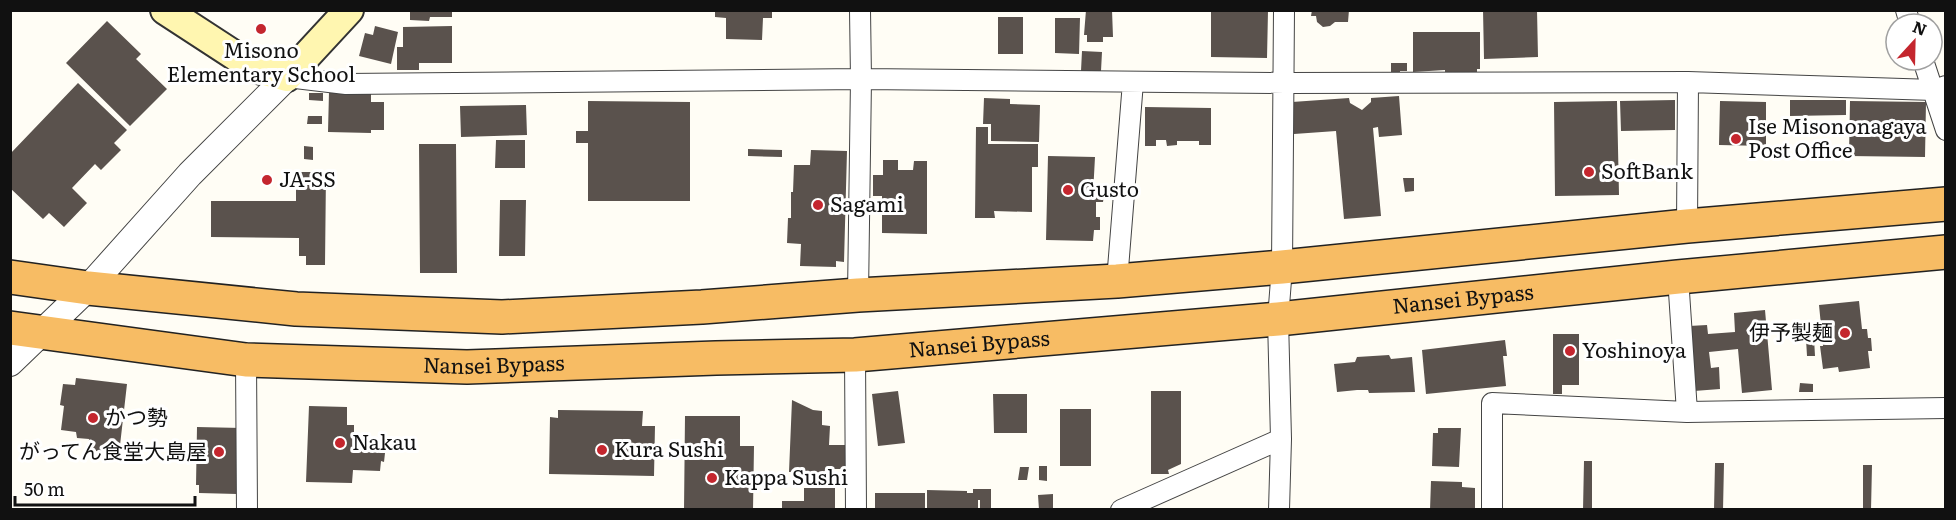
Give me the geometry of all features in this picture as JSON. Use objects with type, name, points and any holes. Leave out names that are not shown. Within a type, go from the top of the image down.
[{"type":"highway","points":[[10,277],[88,288],[296,309],[502,316],[702,307],[858,295],[1117,280],[1282,267],[1687,226],[1946,204]]},
{"type":"highway","name":"Nansei Bypass","points":[[25,331],[246,360],[467,367],[855,355],[1278,319],[1678,277],[1946,252]]},
{"type":"main road","points":[[165,10],[254,68],[287,77],[349,10]]},
{"type":"street","points":[[858,295],[860,10]]},
{"type":"street","points":[[1280,510],[1278,319],[1282,267],[1284,10]]},
{"type":"street","points":[[1930,72],[1940,88],[1946,130]]},
{"type":"street","points":[[10,363],[25,331],[88,288],[190,174],[287,77],[345,84],[861,78],[1284,83],[1688,82],[1940,88]]},
{"type":"street","points":[[1117,280],[1133,82]]},
{"type":"street","points":[[1687,226],[1688,82]]},
{"type":"street","points":[[1678,277],[1687,412]]},
{"type":"street","points":[[855,355],[856,510]]},
{"type":"street","points":[[246,360],[247,510]]},
{"type":"street","points":[[1492,510],[1492,403],[1687,412],[1946,408]]},
{"type":"street","points":[[1121,510],[1281,439]]},
{"type":"building","points":[[410,10],[452,10],[452,17],[430,17],[429,21],[410,20]]},
{"type":"building","points":[[715,10],[772,10],[772,18],[763,18],[762,40],[726,39],[726,18],[715,17]]},
{"type":"building","points":[[1086,10],[1112,10],[1113,37],[1103,37],[1103,42],[1087,42],[1087,35],[1084,35]]},
{"type":"building","points":[[1312,10],[1349,10],[1348,22],[1335,22],[1323,27],[1317,22],[1316,16],[1311,16]]},
{"type":"building","points":[[1483,10],[1537,10],[1538,57],[1484,59]]},
{"type":"building","points":[[1211,11],[1268,11],[1267,58],[1211,57]]},
{"type":"building","points":[[998,17],[1023,17],[1023,54],[998,54]]},
{"type":"building","points":[[1055,18],[1080,18],[1079,54],[1055,53]]},
{"type":"building","points":[[107,21],[141,54],[136,59],[167,89],[130,126],[66,63]]},
{"type":"building","points":[[375,26],[398,32],[391,64],[359,56],[365,33],[373,35]]},
{"type":"building","points":[[452,26],[452,63],[419,63],[419,70],[397,70],[397,47],[403,47],[403,27]]},
{"type":"building","points":[[1413,32],[1480,32],[1480,69],[1477,69],[1477,72],[1445,72],[1445,70],[1413,72]]},
{"type":"building","points":[[1082,51],[1102,52],[1101,71],[1081,71]]},
{"type":"building","points":[[1391,63],[1407,63],[1407,71],[1391,75]]},
{"type":"building","points":[[78,83],[127,130],[114,143],[121,150],[101,170],[95,164],[72,188],[87,203],[64,227],[49,213],[43,219],[10,188],[10,154]]},
{"type":"building","points":[[329,92],[371,92],[371,102],[384,102],[384,130],[371,130],[371,133],[328,132]]},
{"type":"building","points":[[309,93],[323,93],[323,101],[309,100]]},
{"type":"building","points":[[1399,96],[1402,135],[1379,137],[1378,127],[1373,128],[1381,216],[1344,219],[1336,131],[1294,134],[1292,102],[1349,98],[1350,103],[1362,110],[1371,102],[1371,98]]},
{"type":"building","points":[[984,98],[1010,99],[1010,104],[1040,105],[1039,142],[991,141],[991,124],[983,124]]},
{"type":"building","points":[[1675,100],[1675,130],[1621,131],[1620,101]]},
{"type":"building","points":[[1790,100],[1846,100],[1846,115],[1790,116]]},
{"type":"building","points":[[588,101],[690,102],[690,201],[588,201],[588,143],[576,143],[576,131],[588,131]]},
{"type":"building","points":[[1617,101],[1619,195],[1555,196],[1554,102]]},
{"type":"building","points":[[1720,101],[1766,102],[1766,146],[1719,145]]},
{"type":"building","points":[[1850,101],[1926,102],[1925,157],[1849,156]]},
{"type":"building","points":[[526,105],[527,135],[461,137],[460,106]]},
{"type":"building","points":[[1145,107],[1211,108],[1211,145],[1199,145],[1199,141],[1177,141],[1177,145],[1167,146],[1166,140],[1156,140],[1156,146],[1145,146]]},
{"type":"building","points":[[308,116],[322,116],[322,124],[307,124]]},
{"type":"building","points":[[976,127],[988,127],[988,144],[1038,144],[1038,167],[1032,167],[1032,212],[994,211],[995,218],[975,218]]},
{"type":"building","points":[[496,140],[525,140],[525,168],[495,168]]},
{"type":"building","points":[[419,144],[456,144],[457,273],[420,273]]},
{"type":"building","points":[[304,146],[313,147],[313,160],[304,159]]},
{"type":"building","points":[[748,149],[782,150],[782,157],[748,156]]},
{"type":"building","name":"Sagami","points":[[811,150],[847,151],[844,262],[836,261],[836,267],[800,266],[801,244],[787,243],[794,165],[810,165]]},
{"type":"building","points":[[1048,156],[1095,157],[1093,194],[1104,195],[1103,202],[1096,202],[1096,217],[1100,217],[1100,230],[1094,230],[1093,241],[1046,240]]},
{"type":"building","points":[[883,160],[898,160],[898,170],[913,170],[914,161],[927,161],[927,234],[882,233],[882,196],[873,196],[873,175],[883,175]]},
{"type":"building","points":[[296,172],[326,172],[325,265],[306,265],[306,256],[299,256],[299,238],[211,237],[211,201],[296,201]]},
{"type":"building","points":[[1403,178],[1414,178],[1414,191],[1405,192]]},
{"type":"building","points":[[500,200],[526,200],[525,256],[499,256]]},
{"type":"building","name":"伊予製麺","points":[[1859,301],[1862,329],[1867,329],[1868,338],[1871,338],[1872,351],[1868,351],[1870,368],[1839,372],[1838,367],[1823,369],[1819,305]]},
{"type":"building","points":[[1765,310],[1772,390],[1742,393],[1738,349],[1709,352],[1711,368],[1719,367],[1720,389],[1694,391],[1689,326],[1707,325],[1708,334],[1735,332],[1734,313]]},
{"type":"building","points":[[1553,334],[1579,334],[1579,385],[1562,385],[1562,394],[1553,394]]},
{"type":"building","points":[[1814,338],[1815,356],[1807,356],[1806,339]]},
{"type":"building","points":[[1505,340],[1507,356],[1503,356],[1506,386],[1426,394],[1422,350]]},
{"type":"building","points":[[1389,355],[1391,359],[1412,357],[1415,392],[1369,393],[1368,390],[1357,390],[1337,392],[1334,364],[1355,362],[1357,357]]},
{"type":"building","name":"かつ勢","points":[[76,378],[127,384],[119,454],[88,450],[89,439],[77,438],[76,432],[61,430],[64,406],[60,405],[63,384],[75,385]]},
{"type":"building","points":[[1800,383],[1813,384],[1813,392],[1799,392]]},
{"type":"building","points":[[898,391],[905,443],[878,446],[872,394]]},
{"type":"building","points":[[1151,391],[1181,391],[1181,464],[1168,470],[1169,474],[1151,474]]},
{"type":"building","points":[[993,394],[1027,394],[1027,433],[994,433]]},
{"type":"building","points":[[792,400],[813,410],[822,411],[822,425],[830,426],[829,445],[846,445],[845,469],[832,469],[832,473],[789,472]]},
{"type":"building","name":"Nakau","points":[[309,406],[347,407],[347,425],[354,425],[354,439],[372,440],[372,446],[382,446],[382,453],[385,453],[380,471],[353,470],[352,483],[306,482]]},
{"type":"building","points":[[1060,409],[1091,409],[1091,466],[1060,466]]},
{"type":"building","name":"Kura Sushi","points":[[558,410],[643,411],[642,426],[655,426],[654,476],[549,474],[550,417],[558,418]]},
{"type":"building","name":"Kappa Sushi","points":[[685,416],[740,416],[740,446],[754,446],[753,510],[684,510]]},
{"type":"building","name":"がってん食堂大島屋","points":[[197,427],[242,428],[241,477],[237,477],[237,494],[199,493],[199,485],[196,485]]},
{"type":"building","points":[[1438,428],[1461,428],[1459,467],[1432,466],[1433,433],[1438,433]]},
{"type":"building","points":[[1584,461],[1592,461],[1592,510],[1583,510]]},
{"type":"building","points":[[1715,463],[1724,463],[1723,510],[1714,510]]},
{"type":"building","points":[[1863,465],[1872,465],[1871,510],[1863,510]]},
{"type":"building","points":[[1039,466],[1047,466],[1047,481],[1039,480]]},
{"type":"building","points":[[1020,467],[1029,467],[1027,480],[1018,480]]},
{"type":"building","points":[[1431,481],[1462,482],[1462,487],[1475,488],[1475,510],[1430,510]]},
{"type":"building","points":[[804,488],[835,488],[835,510],[782,510],[782,501],[804,501]]},
{"type":"building","points":[[973,489],[991,489],[991,510],[980,510],[980,500],[978,500],[978,510],[927,510],[927,490],[973,493]]},
{"type":"building","points":[[875,493],[925,493],[925,510],[875,510]]},
{"type":"building","points":[[1053,494],[1053,510],[1039,510],[1038,495]]},
{"type":"place","name":"Misono Elementary School","points":[[261,29]]},
{"type":"place","name":"Ise Misononagaya Post Office","points":[[1736,139]]},
{"type":"place","name":"SoftBank","points":[[1589,172]]},
{"type":"place","name":"JA-SS","points":[[267,180]]},
{"type":"place","name":"Gusto","points":[[1068,190]]},
{"type":"place","name":"Sagami","points":[[818,205]]},
{"type":"place","name":"伊予製麺","points":[[1845,333]]},
{"type":"place","name":"Yoshinoya","points":[[1570,351]]},
{"type":"place","name":"かつ勢","points":[[93,418]]},
{"type":"place","name":"Nakau","points":[[340,443]]},
{"type":"place","name":"Kura Sushi","points":[[602,450]]},
{"type":"place","name":"がってん食堂大島屋","points":[[219,452]]},
{"type":"place","name":"Kappa Sushi","points":[[712,478]]}]
